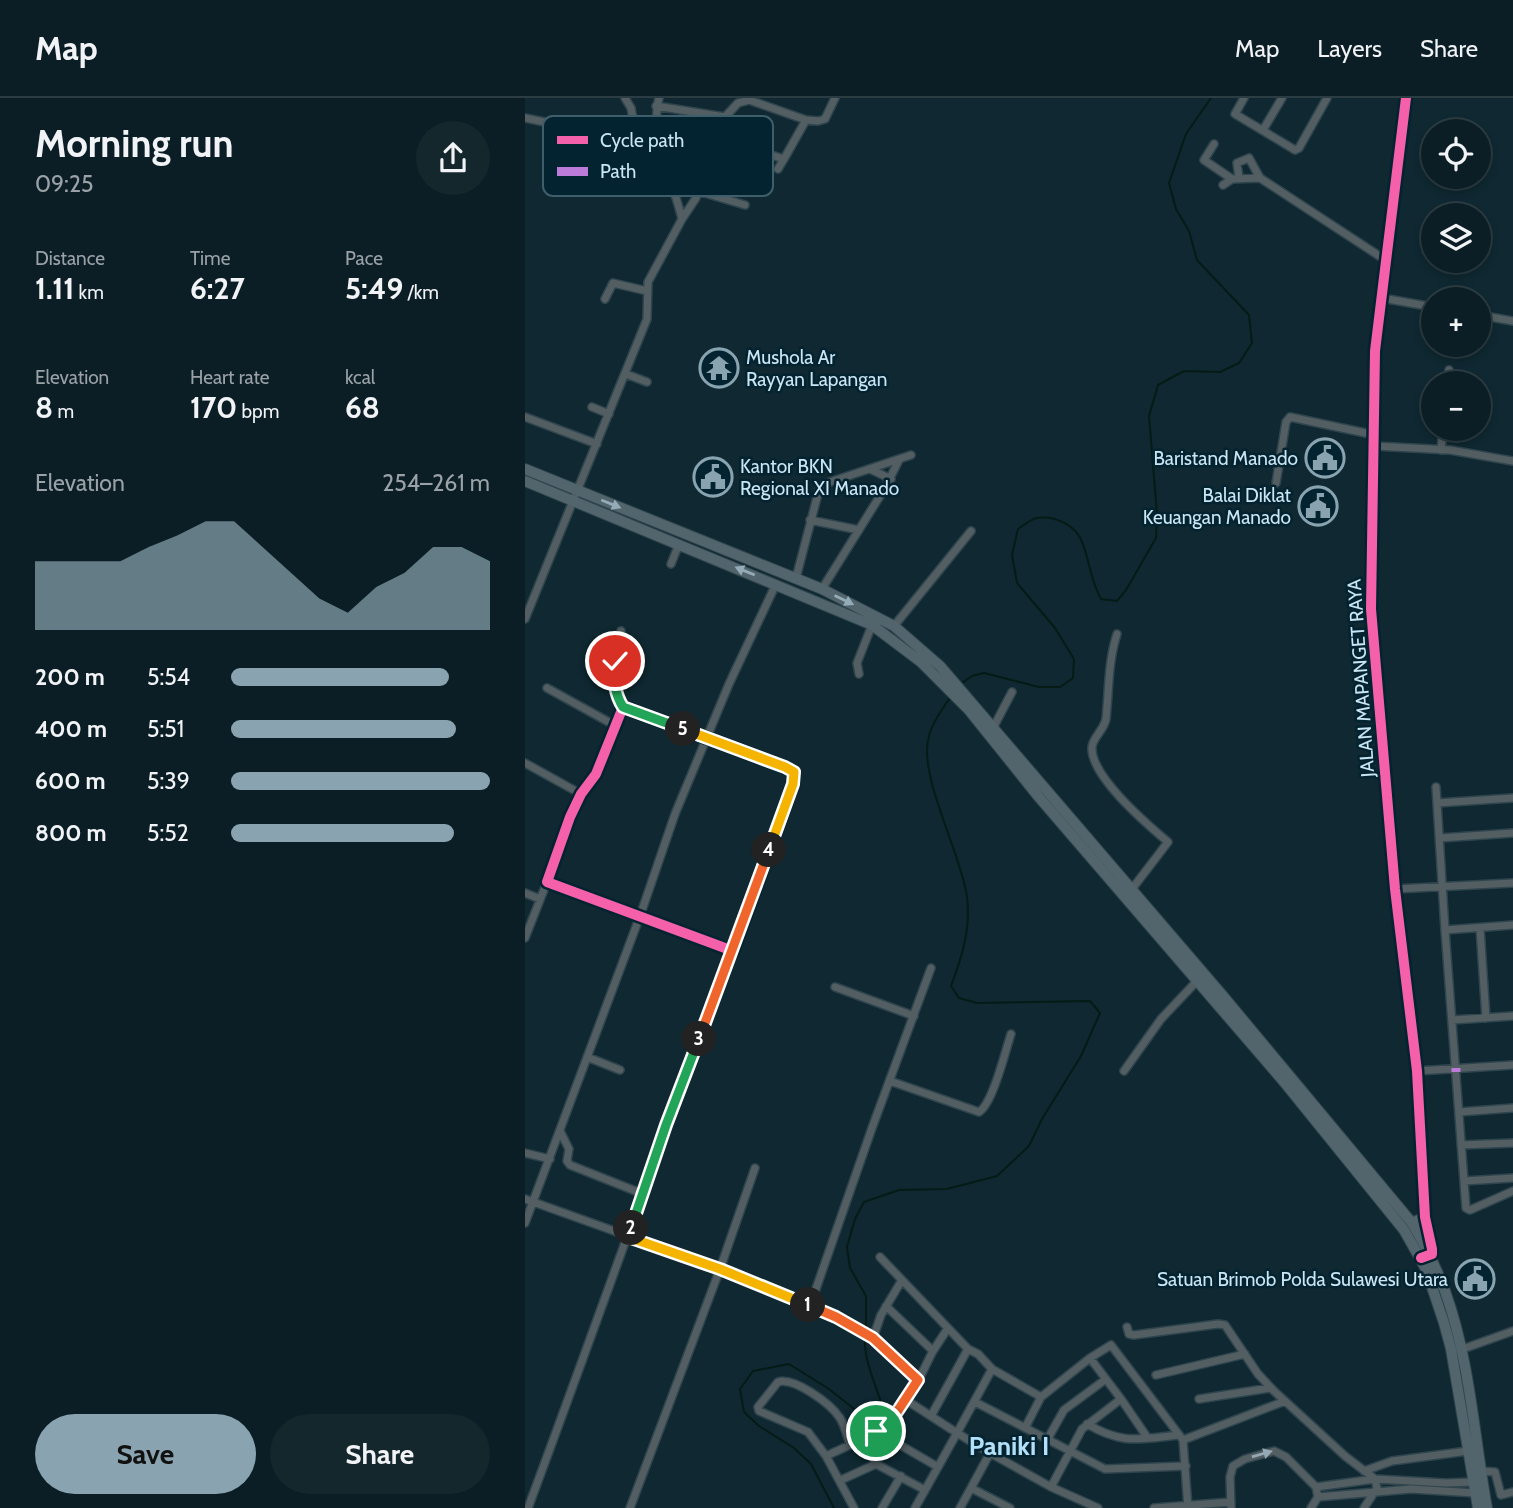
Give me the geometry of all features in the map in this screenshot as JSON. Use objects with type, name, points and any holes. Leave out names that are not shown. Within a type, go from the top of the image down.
[{"type":"highway","points":[[525,468],[576,496],[679,544],[872,625],[963,698],[993,728],[1042,793],[1132,889],[1412,1223],[1425,1256],[1451,1349],[1468,1451],[1479,1498]]},
{"type":"highway","points":[[525,481],[576,496],[822,589],[894,626],[940,666],[963,698],[1425,1256],[1446,1293],[1460,1350],[1481,1471],[1479,1498]]},
{"type":"highway","points":[[1412,1223],[1425,1217]]},
{"type":"street","points":[[625,98],[632,116]]},
{"type":"street","points":[[726,116],[738,103],[749,100],[806,120],[818,121],[825,119],[835,98]]},
{"type":"street","points":[[1244,98],[1235,114],[1297,150],[1327,98]]},
{"type":"street","points":[[1263,130],[1282,98]]},
{"type":"street","name":"JALAN MAPANGET RAYA","points":[[1406,98],[1375,351],[1372,629],[1395,889],[1417,1071],[1425,1217],[1432,1249],[1425,1256]]},
{"type":"street","points":[[657,102],[720,116]]},
{"type":"street","points":[[525,118],[543,122]]},
{"type":"street","points":[[778,169],[806,120]]},
{"type":"street","points":[[1214,144],[1204,160],[1236,178]]},
{"type":"street","points":[[773,156],[784,159]]},
{"type":"street","points":[[1236,178],[1237,163],[1249,158],[1260,178],[1387,261]]},
{"type":"street","points":[[1223,185],[1236,178],[1260,178]]},
{"type":"street","points":[[676,196],[682,219]]},
{"type":"street","points":[[525,619],[648,315],[648,282],[695,196]]},
{"type":"street","points":[[715,196],[745,205]]},
{"type":"street","points":[[605,299],[614,283],[647,292]]},
{"type":"street","points":[[1382,298],[1421,305]]},
{"type":"street","points":[[1491,317],[1513,321]]},
{"type":"street","points":[[626,374],[647,382]]},
{"type":"street","points":[[592,407],[609,414]]},
{"type":"street","points":[[525,417],[597,444]]},
{"type":"street","points":[[1276,483],[1286,422],[1290,417],[1375,435]]},
{"type":"street","points":[[1441,450],[1442,441]]},
{"type":"street","points":[[1374,446],[1441,450],[1513,461]]},
{"type":"street","points":[[796,578],[810,520],[819,490],[824,484],[911,455]]},
{"type":"street","points":[[822,589],[891,479],[900,459]]},
{"type":"street","points":[[870,469],[891,479]]},
{"type":"street","points":[[810,520],[859,530]]},
{"type":"street","points":[[894,626],[971,531]]},
{"type":"street","points":[[671,564],[679,544]]},
{"type":"street","points":[[525,1223],[640,916],[675,814],[729,684],[776,583]]},
{"type":"street","points":[[859,674],[857,663],[872,625]]},
{"type":"street","points":[[528,1508],[795,778],[790,769],[623,707],[616,692],[614,677],[621,631]]},
{"type":"street","points":[[1117,634],[1110,662],[1105,720],[1093,741],[1093,757],[1100,771],[1124,802],[1168,842],[1132,889]]},
{"type":"street","points":[[547,688],[616,726]]},
{"type":"street","points":[[993,728],[1012,692]]},
{"type":"street","points":[[525,938],[570,817],[581,794],[596,774],[623,707]]},
{"type":"street","points":[[525,763],[581,794]]},
{"type":"street","points":[[1436,787],[1468,1210],[1513,1191]]},
{"type":"street","points":[[1437,803],[1513,798]]},
{"type":"street","points":[[1440,838],[1513,833]]},
{"type":"street","points":[[548,882],[733,951]]},
{"type":"street","points":[[1395,889],[1513,883]]},
{"type":"street","points":[[525,893],[540,899]]},
{"type":"street","points":[[1445,930],[1513,925]]},
{"type":"street","points":[[1481,928],[1486,1018]]},
{"type":"street","points":[[810,1306],[931,968]]},
{"type":"street","points":[[1125,1071],[1161,1019],[1197,981]]},
{"type":"street","points":[[835,987],[914,1016]]},
{"type":"street","points":[[1452,1020],[1513,1016]]},
{"type":"street","points":[[890,1081],[979,1112],[984,1109],[989,1097],[1011,1034]]},
{"type":"street","points":[[587,1057],[620,1070]]},
{"type":"street","points":[[1417,1071],[1513,1065]]},
{"type":"street","points":[[1459,1112],[1513,1108]]},
{"type":"street","points":[[560,1131],[569,1149],[567,1161],[570,1165],[643,1194]]},
{"type":"street","points":[[1461,1145],[1513,1143]]},
{"type":"street","points":[[525,1153],[550,1159]]},
{"type":"street","points":[[630,1508],[755,1168]]},
{"type":"street","points":[[1464,1181],[1513,1178]]},
{"type":"street","points":[[525,1199],[720,1269],[836,1317],[873,1338],[918,1380]]},
{"type":"street","points":[[880,1257],[968,1349],[978,1354],[992,1369],[1041,1397]]},
{"type":"street","points":[[873,1338],[881,1315],[902,1280]]},
{"type":"street","points":[[886,1306],[933,1351]]},
{"type":"street","points":[[1127,1327],[1129,1334],[1134,1335],[1222,1324],[1270,1388],[1375,1479],[1376,1490],[1363,1508]]},
{"type":"street","points":[[826,1456],[876,1431],[893,1418],[948,1328]]},
{"type":"street","points":[[1460,1350],[1513,1331]]},
{"type":"street","points":[[1025,1428],[1041,1397],[1090,1358],[1112,1345],[1181,1437],[1188,1506]]},
{"type":"street","points":[[931,1416],[968,1349]]},
{"type":"street","points":[[1156,1375],[1245,1354]]},
{"type":"street","points":[[1090,1358],[1147,1437]]},
{"type":"street","points":[[915,1508],[992,1369]]},
{"type":"street","points":[[1047,1440],[1064,1410],[1106,1379]]},
{"type":"street","points":[[850,1445],[841,1419],[798,1385],[784,1380],[778,1382],[760,1405],[759,1411],[808,1432],[841,1480],[854,1508]]},
{"type":"street","points":[[1199,1399],[1270,1388]]},
{"type":"street","points":[[1051,1487],[1087,1424],[1121,1399]]},
{"type":"street","points":[[906,1400],[1051,1487],[1098,1508]]},
{"type":"street","points":[[1087,1424],[1115,1438],[1181,1437],[1285,1401]]},
{"type":"street","points":[[975,1402],[1109,1469],[1186,1466]]},
{"type":"street","points":[[876,1431],[938,1467]]},
{"type":"street","points":[[864,1437],[876,1464],[925,1490]]},
{"type":"street","points":[[1154,1508],[1231,1505],[1230,1478],[1233,1466],[1268,1451],[1286,1457],[1316,1487],[1318,1497],[1311,1508]]},
{"type":"street","points":[[1364,1471],[1392,1461],[1468,1451]]},
{"type":"street","points":[[960,1508],[991,1453]]},
{"type":"street","points":[[841,1480],[876,1464]]},
{"type":"street","points":[[1481,1471],[1495,1472],[1501,1494],[1513,1492]]},
{"type":"street","points":[[882,1508],[901,1476]]},
{"type":"street","points":[[1316,1487],[1375,1479],[1446,1483],[1479,1498]]},
{"type":"street","points":[[971,1488],[1010,1508]]},
{"type":"street","points":[[1318,1497],[1411,1489],[1479,1498]]},
{"type":"waterway","points":[[962,683],[972,676],[984,673],[1039,687],[1060,687],[1073,678],[1074,659],[1055,628],[1017,583],[1012,555],[1018,529],[1032,520],[1044,517],[1070,526],[1082,542],[1101,599],[1117,601],[1156,538],[1157,513],[1149,416],[1158,385],[1184,371],[1220,372],[1239,363],[1252,343],[1249,315],[1197,260],[1189,231],[1176,209],[1169,183],[1186,134],[1211,98]]},
{"type":"waterway","points":[[866,1329],[866,1296],[850,1268],[847,1247],[855,1219],[864,1202],[899,1190],[947,1189],[997,1176],[1029,1146],[1042,1119],[1081,1056],[1100,1013],[1090,1001],[977,1003],[959,998],[951,986],[965,942],[967,897],[934,793],[927,752],[932,726],[950,698]]},
{"type":"waterway","points":[[834,1508],[811,1464],[794,1448],[759,1426],[744,1412],[740,1389],[753,1371],[789,1364],[829,1389],[863,1416],[874,1415],[881,1402],[867,1360],[865,1335]]},
{"type":"cycle path","points":[[1406,98],[1375,351],[1371,609],[1395,889],[1417,1071],[1425,1217],[1432,1249],[1432,1254],[1421,1258]]},
{"type":"cycle path","points":[[623,707],[785,767],[794,773],[793,784],[733,951],[547,882],[570,817],[581,794],[596,774],[623,707]]},
{"type":"place","name":"Mushola Ar Rayyan Lapangan","points":[[719,368]]},
{"type":"place","name":"Baristand Manado","points":[[1325,458]]},
{"type":"place","name":"Kantor BKN Regional XI Manado","points":[[713,477]]},
{"type":"place","name":"Balai Diklat Keuangan Manado","points":[[1318,506]]},
{"type":"place","name":"Satuan Brimob Polda Sulawesi Utara","points":[[1475,1279]]},
{"type":"district","name":"Paniki I","points":[[1009,1446]]},
{"type":"route","points":[[615,661],[616,692],[623,707],[790,769],[795,778],[733,951],[666,1125],[628,1237],[720,1269],[836,1317],[873,1338],[918,1380],[893,1418],[876,1431]]}]
